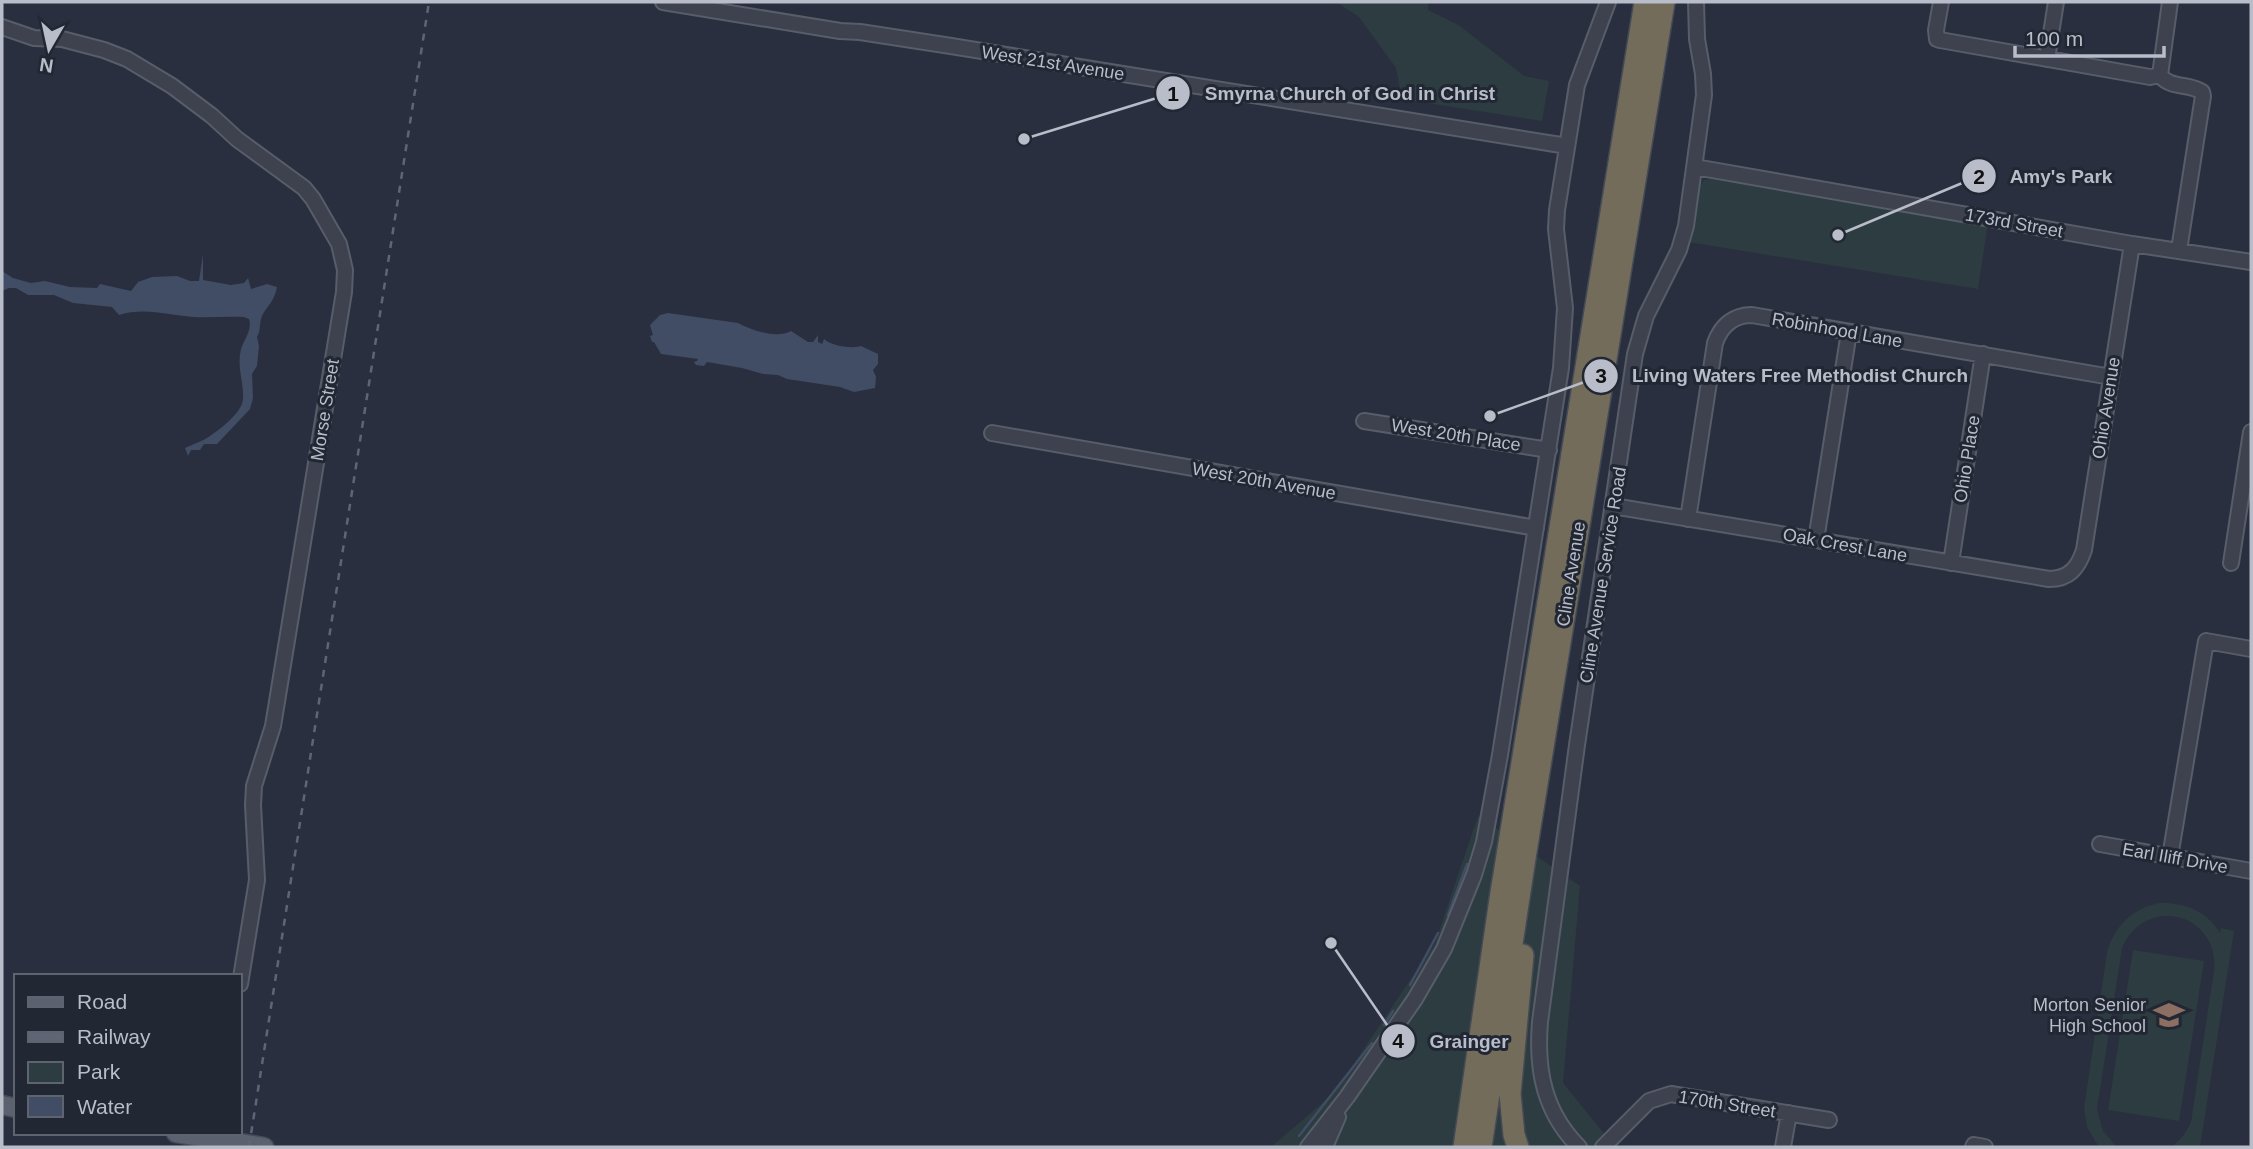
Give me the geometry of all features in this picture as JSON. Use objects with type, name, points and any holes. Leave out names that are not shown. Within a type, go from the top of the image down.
[{"type":"highway","name":"Cline Avenue","points":[[1464,1147],[1500,899],[1645,2]]},
{"type":"highway","name":"Cline Avenue","points":[[1481,1147],[1526,852],[1664,2]]},
{"type":"highway","points":[[1518,1147],[1514,1135],[1510,1094],[1523,951],[1526,852]]},
{"type":"highway","points":[[1449,1147],[1500,899]]},
{"type":"main road","points":[[216,1136],[264,1147]]},
{"type":"street","name":"West 21st Avenue","points":[[663,2],[1567,146]]},
{"type":"street","points":[[1308,1147],[1347,1097],[1415,999],[1444,949],[1474,875],[1484,842],[1549,450],[1563,341],[1564,301],[1556,223],[1567,146],[1579,76],[1608,2]]},
{"type":"street","name":"Cline Avenue Service Road","points":[[1579,1147],[1558,1120],[1547,1097],[1539,1066],[1538,1046],[1577,745],[1640,333],[1679,250],[1686,226],[1695,167],[1704,95],[1697,39],[1696,2]]},
{"type":"street","points":[[1941,2],[1937,39],[2150,77],[2160,75]]},
{"type":"street","points":[[2047,59],[2056,2]]},
{"type":"street","points":[[2170,2],[2160,75],[2166,82],[2197,88],[2203,96],[2179,250]]},
{"type":"street","name":"Morse Street","points":[[2,27],[34,38],[62,40],[104,50],[127,59],[172,86],[237,139],[304,188],[336,237],[342,252],[344,292],[304,547],[273,726],[254,786],[258,865],[242,974]]},
{"type":"street","name":"173rd Street","points":[[1695,167],[2132,244],[2251,262]]},
{"type":"street","name":"Ohio Avenue","points":[[2074,571],[2084,550],[2132,244]]},
{"type":"street","name":"Robinhood Lane","points":[[1688,519],[1715,343],[1730,321],[1743,315],[2111,377]]},
{"type":"street","points":[[1816,540],[1849,332]]},
{"type":"street","name":"Ohio Place","points":[[1951,563],[1983,354]]},
{"type":"street","name":"West 20th Place","points":[[1364,421],[1549,450]]},
{"type":"street","points":[[2231,563],[2251,432]]},
{"type":"street","name":"West 20th Avenue","points":[[992,433],[1536,528]]},
{"type":"street","name":"Oak Crest Lane","points":[[1613,506],[2049,579],[2059,579],[2074,571]]},
{"type":"street","points":[[2170,857],[2206,641],[2251,649]]},
{"type":"street","name":"Earl Iliff Drive","points":[[2100,844],[2251,871]]},
{"type":"street","name":"170th Street","points":[[1603,1147],[1649,1101],[1664,1095],[1681,1095],[1829,1120]]},
{"type":"street","points":[[1325,1147],[1347,1097]]},
{"type":"street","points":[[1783,1147],[1788,1113]]},
{"type":"street","points":[[1973,1147],[1984,1147]]},
{"type":"green space","points":[[1336,2],[1429,2],[1428,10],[1460,26],[1524,76],[1549,81],[1542,121],[1402,99],[1396,68],[1359,17]]},
{"type":"green space","points":[[1719,177],[1988,223],[1978,289],[1688,242],[1698,188],[1704,180]]},
{"type":"green space","points":[[1478,816],[1580,886],[1563,1083],[1615,1147],[1271,1147],[1334,1093],[1435,943]]},
{"type":"green space","points":[[2159,903],[2194,909],[2215,925],[2220,933],[2221,928],[2234,931],[2200,1147],[2172,1147],[2184,1135],[2191,1122],[2214,971],[2213,951],[2205,935],[2194,924],[2179,917],[2163,916],[2147,921],[2133,931],[2122,948],[2097,1109],[2103,1131],[2117,1147],[2099,1147],[2087,1127],[2084,1108],[2107,953],[2114,935],[2126,920],[2140,910]]},
{"type":"green space","points":[[2133,950],[2204,961],[2179,1121],[2108,1110]]},
{"type":"water","points":[[203,254],[203,280],[231,285],[244,283],[248,278],[251,289],[267,284],[277,287],[274,298],[260,322],[250,409],[217,444],[204,444],[200,450],[191,450],[188,456],[185,448],[219,429],[235,415],[242,404],[240,355],[250,324],[249,319],[147,312],[119,315],[112,307],[73,303],[54,295],[28,295],[16,288],[2,291],[2,271],[13,278],[31,283],[45,281],[70,287],[97,288],[100,284],[131,291],[138,282],[152,277],[177,276],[199,281]]},
{"type":"water","points":[[668,313],[738,323],[772,334],[791,331],[808,342],[813,342],[818,335],[818,342],[822,344],[824,339],[842,346],[861,346],[878,354],[878,364],[873,370],[876,377],[875,388],[854,392],[707,362],[704,366],[696,365],[694,362],[698,359],[661,354],[652,342],[650,325],[660,315]]},
{"type":"waterway","points":[[1448,915],[1467,864]]},
{"type":"waterway","points":[[1410,985],[1438,933]]},
{"type":"waterway","points":[[1384,1025],[1393,1011]]},
{"type":"waterway","points":[[1299,1136],[1372,1043]]},
{"type":"railway","points":[[249,1147],[429,2]]},
{"type":"place","name":"Smyrna Church of God in Christ","points":[[1024,139]]},
{"type":"place","name":"Amy's Park","points":[[1838,235]]},
{"type":"place","name":"Living Waters Free Methodist Church","points":[[1490,416]]},
{"type":"place","name":"Grainger","points":[[1331,943]]},
{"type":"place","name":"Morton Senior High School","points":[[2169,1015]]}]
